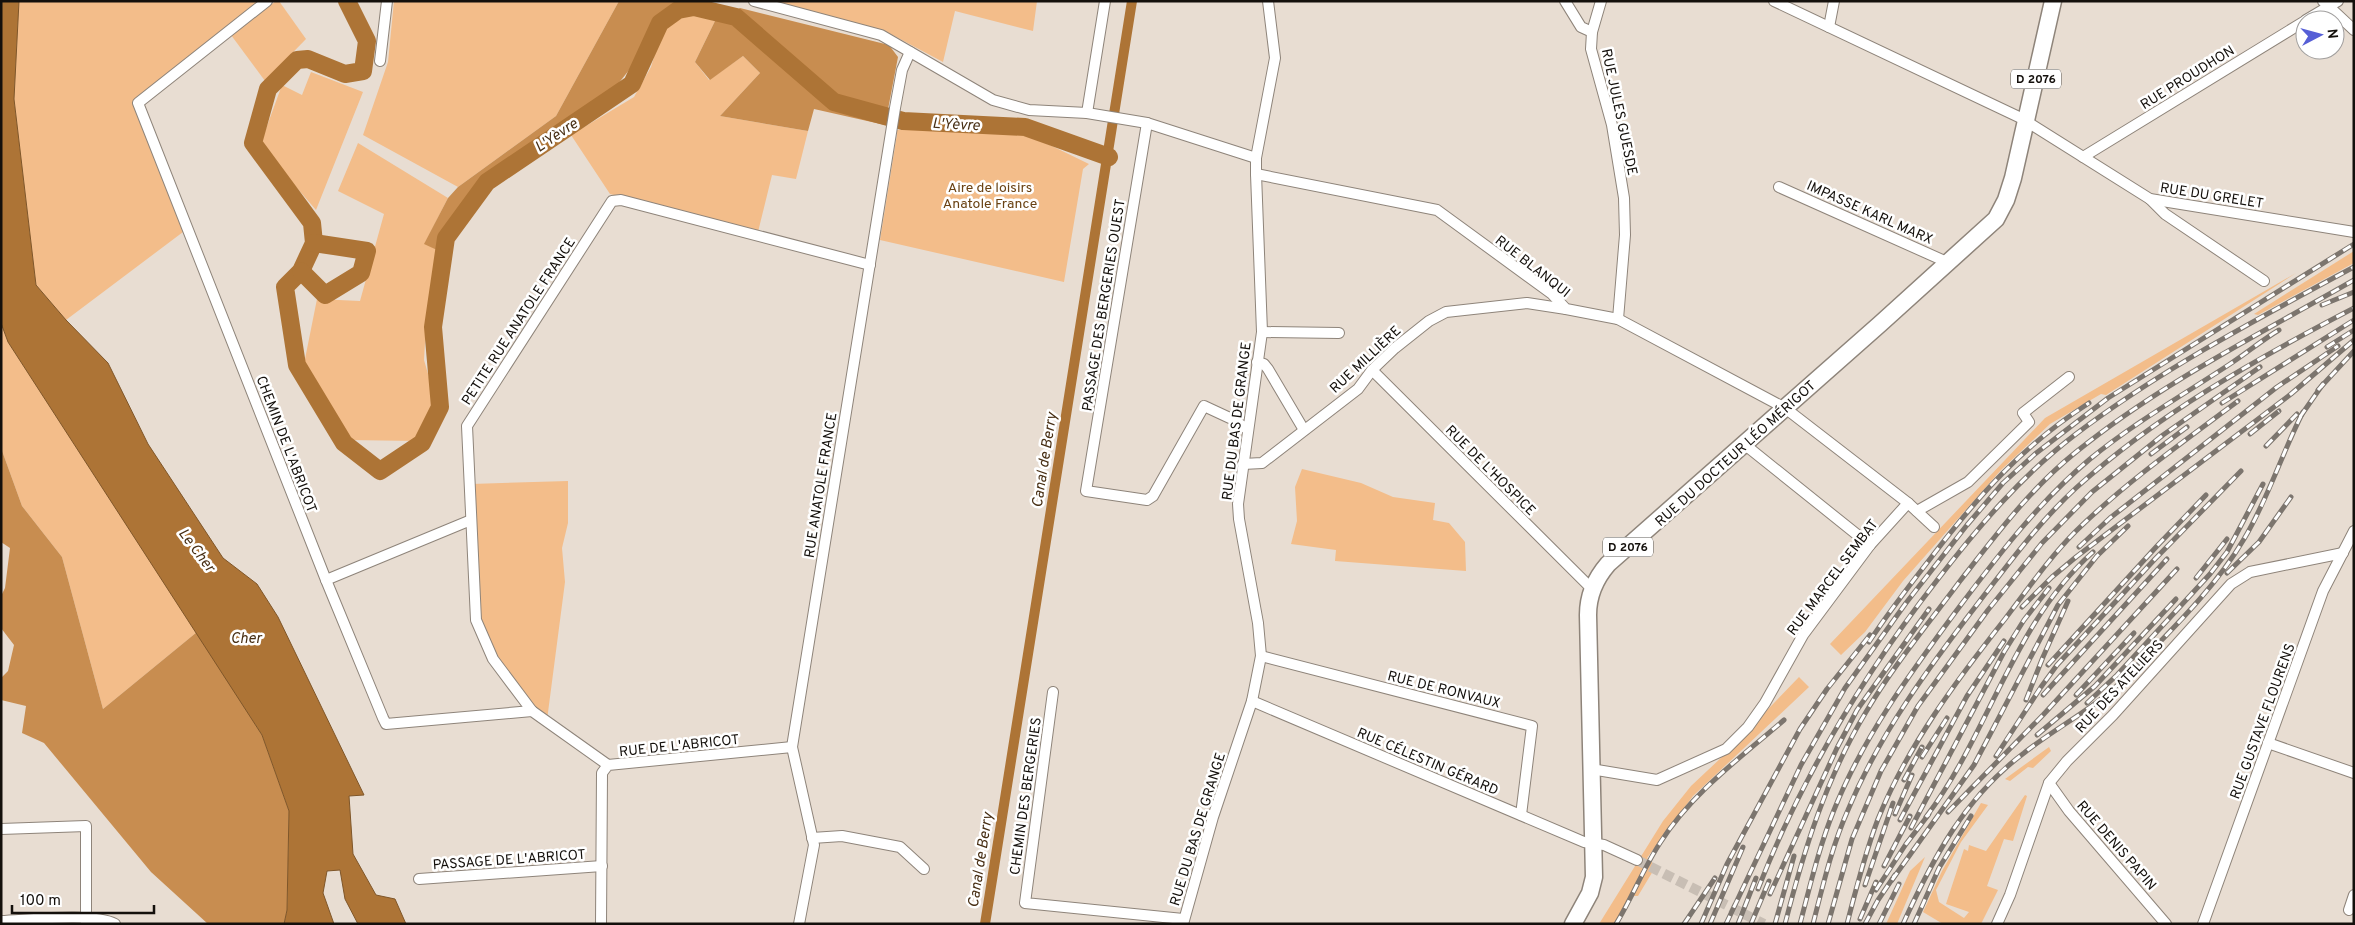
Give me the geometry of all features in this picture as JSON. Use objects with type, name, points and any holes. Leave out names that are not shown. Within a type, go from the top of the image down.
[{"type":"main road","name":"D 2076","points":[[2026,122],[2053,1]]},
{"type":"main road","name":"RUE DU DOCTEUR LÉO MÉRIGOT","points":[[1593,843],[1588,615],[1592,589],[1608,564],[1990,226],[2001,210],[2014,178],[2026,122]]},
{"type":"main road","name":"D 2076","points":[[1572,924],[1592,888],[1593,843]]},
{"type":"street","name":"CHEMIN DE L'ABRICOT","points":[[267,1],[138,103],[326,580],[386,724],[532,711]]},
{"type":"street","points":[[380,61],[387,1]]},
{"type":"street","points":[[754,1],[882,35],[994,100],[1029,110],[1087,113],[1132,119],[1256,158]]},
{"type":"street","points":[[1087,113],[1105,1]]},
{"type":"street","name":"RUE DU BAS DE GRANGE","points":[[1183,921],[1213,817],[1252,701],[1261,656],[1258,623],[1238,504],[1262,332],[1256,158],[1275,58],[1268,1]]},
{"type":"street","points":[[1565,1],[1581,27],[1592,32]]},
{"type":"street","name":"RUE JULES GUESDE","points":[[1601,1],[1592,32],[1591,49],[1612,125],[1624,198],[1625,235],[1618,319]]},
{"type":"street","name":"RUE DU GRELET","points":[[1774,1],[2026,122],[2150,199],[2354,232]]},
{"type":"street","points":[[1829,27],[1834,1]]},
{"type":"street","name":"RUE PROUDHON","points":[[2325,4],[2338,1]]},
{"type":"street","points":[[2325,4],[2354,30]]},
{"type":"street","name":"RUE PROUDHON","points":[[2083,157],[2295,26]]},
{"type":"street","name":"RUE ANATOLE FRANCE","points":[[799,924],[814,846],[792,747],[895,108],[902,70],[910,52]]},
{"type":"street","name":"PASSAGE DES BERGERIES OUEST","points":[[1147,123],[1086,491],[1142,501],[1153,496],[1204,406],[1232,418],[1247,429]]},
{"type":"street","name":"RUE BLANQUI","points":[[1256,174],[1436,210],[1552,294],[1566,309],[1618,319],[1785,408]]},
{"type":"street","name":"IMPASSE KARL MARX","points":[[1779,187],[1949,262]]},
{"type":"street","points":[[2150,199],[2165,214],[2264,281]]},
{"type":"street","name":"PETITE RUE ANATOLE FRANCE","points":[[532,711],[493,659],[476,620],[467,426],[612,200],[621,200],[870,265]]},
{"type":"street","name":"RUE MILLIÈRE","points":[[1243,464],[1262,463],[1358,389],[1372,370],[1395,348],[1429,321],[1446,312],[1527,303],[1566,309]]},
{"type":"street","points":[[1262,332],[1340,333]]},
{"type":"street","points":[[1257,362],[1264,364],[1268,369],[1304,430]]},
{"type":"street","name":"RUE DE L'HOSPICE","points":[[1372,370],[1592,589]]},
{"type":"street","points":[[1917,511],[1968,482],[2029,422],[2023,413],[2069,377]]},
{"type":"street","points":[[1785,408],[1908,503],[1934,527]]},
{"type":"street","points":[[1744,444],[1870,545]]},
{"type":"street","name":"RUE MARCEL SEMBAT","points":[[1591,769],[1657,780],[1726,749],[1748,727],[1760,711],[1803,635],[1870,545],[1908,503]]},
{"type":"street","points":[[326,580],[471,520]]},
{"type":"street","name":"RUE GUSTAVE FLOURENS","points":[[2203,924],[2324,591],[2354,531]]},
{"type":"street","name":"RUE DES ATELIERS","points":[[1997,924],[2010,895],[2049,783],[2067,761],[2113,715],[2236,579],[2262,569],[2343,553]]},
{"type":"street","name":"RUE DE RONVAUX","points":[[1261,656],[1532,726],[1522,815]]},
{"type":"street","name":"CHEMIN DES BERGERIES","points":[[1053,692],[1025,903],[1183,921]]},
{"type":"street","name":"RUE CÉLESTIN GÉRARD","points":[[1252,701],[1584,842],[1604,845],[1637,860]]},
{"type":"street","points":[[532,711],[608,766]]},
{"type":"street","points":[[2268,743],[2354,773]]},
{"type":"street","name":"RUE DE L'ABRICOT","points":[[601,924],[602,773],[608,766],[792,747]]},
{"type":"street","name":"RUE DENIS PAPIN","points":[[2049,783],[2069,811],[2166,924]]},
{"type":"street","points":[[1,830],[86,826],[86,921]]},
{"type":"street","points":[[812,838],[842,836],[900,847],[924,869]]},
{"type":"street","name":"PASSAGE DE L'ABRICOT","points":[[419,879],[602,866]]},
{"type":"street","points":[[2349,910],[2354,895]]},
{"type":"street","points":[[1,921],[109,920],[115,924]]},
{"type":"green space","points":[[19,1],[270,1],[139,103],[191,226],[66,320],[36,285],[14,99]]},
{"type":"green space","points":[[276,1],[279,1],[306,39],[265,81],[231,35]]},
{"type":"green space","points":[[394,1],[619,1],[556,116],[458,187],[363,135],[388,62]]},
{"type":"green space","points":[[772,1],[1037,1],[1033,31],[955,11],[943,62],[885,31]]},
{"type":"green space","points":[[692,14],[715,21],[695,62],[709,80],[743,56],[760,73],[720,116],[808,131],[796,179],[772,175],[758,232],[610,194],[571,135],[634,97],[651,67],[663,27],[672,20]]},
{"type":"green space","points":[[311,72],[363,92],[316,210],[260,145],[282,85],[302,95]]},
{"type":"green space","name":"Aire de loisirs Anatole France","points":[[1002,126],[1052,146],[1089,164],[1083,169],[1064,282],[880,240],[897,134],[896,130]]},
{"type":"green space","points":[[358,143],[448,198],[425,243],[437,250],[426,325],[424,360],[435,398],[416,441],[348,440],[303,369],[317,299],[360,301],[384,214],[338,191]]},
{"type":"green space","points":[[2354,251],[2354,263],[2258,315],[2254,314]]},
{"type":"green space","points":[[2296,273],[2106,395],[2101,394],[2050,424],[2001,470],[1903,581],[1865,632],[1841,655],[1830,644],[2045,418]]},
{"type":"green space","points":[[1,323],[8,342],[197,632],[103,709],[62,557],[22,506],[1,448]]},
{"type":"green space","points":[[1302,469],[1361,483],[1393,497],[1435,503],[1433,520],[1449,523],[1465,542],[1466,571],[1335,561],[1336,550],[1291,544],[1297,521],[1295,487]]},
{"type":"green space","points":[[568,481],[568,523],[562,548],[565,582],[547,720],[535,712],[495,658],[479,620],[471,484]]},
{"type":"green space","points":[[1799,677],[1809,687],[1693,796],[1647,858],[1656,866],[1638,896],[1632,896],[1615,924],[1599,924],[1663,821],[1691,786],[1723,756]]},
{"type":"green space","points":[[2049,747],[2051,751],[2033,768],[2028,767],[2010,781],[2005,779]]},
{"type":"green space","points":[[2025,795],[2027,796],[2013,841],[2004,839],[1987,886],[1998,890],[1981,924],[1943,924],[1923,912],[1942,871],[1981,803],[1988,805],[1961,842],[1936,890],[1939,902],[1964,918],[1969,912],[1946,904],[1964,849],[1968,851],[1969,845],[1986,851]]},
{"type":"green space","points":[[1925,857],[1897,924],[1886,924],[1910,871]]},
{"type":"shaded area","points":[[619,1],[691,1],[659,20],[637,60],[614,89],[481,181],[449,222],[437,250],[424,244],[448,198],[458,187],[556,116]]},
{"type":"shaded area","points":[[740,8],[889,45],[898,57],[885,125],[814,109],[808,131],[720,116],[760,73],[743,56],[710,80],[695,62],[715,21]]},
{"type":"shaded area","points":[[1,448],[22,506],[62,557],[103,709],[197,632],[262,735],[289,811],[287,910],[284,924],[208,924],[151,872],[44,743],[22,733],[26,706],[1,700],[1,678],[8,671],[14,645],[1,628],[1,596],[5,588],[10,548],[1,542]]},
{"type":"water","name":"Cher","points":[[1,1],[19,1],[14,99],[36,285],[66,320],[108,363],[148,444],[223,558],[257,584],[278,617],[364,795],[349,796],[353,854],[376,895],[395,899],[406,924],[358,924],[345,899],[340,870],[327,871],[323,893],[334,924],[284,924],[287,910],[289,811],[262,735],[8,342],[1,323]]},
{"type":"waterway","name":"L'Yèvre","points":[[347,1],[367,41],[363,71],[345,74],[308,59],[297,60],[268,89],[253,143],[312,223],[314,243],[301,271],[285,287],[297,365],[344,443],[380,471],[422,443],[440,407],[433,327],[446,238],[487,182],[632,84],[660,23],[678,10],[694,7],[736,17],[834,102],[903,121],[1025,127],[1109,157]]},
{"type":"waterway","name":"Canal de Berry","points":[[985,924],[1132,1]]},
{"type":"waterway","name":"L'Yèvre","points":[[301,271],[325,295],[361,273],[367,251],[314,243]]},
{"type":"tunnel","points":[[1637,860],[1764,924]]},
{"type":"railway","points":[[1726,924],[1801,765],[1845,688],[1906,603],[1967,525],[2003,483],[2035,454],[2108,398],[2354,244]]},
{"type":"railway","points":[[1758,889],[1794,806],[1860,689],[1938,579],[1985,521],[2019,484],[2076,434],[2142,388],[2212,345],[2354,267]]},
{"type":"railway","points":[[1785,924],[1808,842],[1828,789],[1852,737],[1876,695],[1899,662],[2014,513],[2059,466],[2108,427],[2212,360],[2354,280]]},
{"type":"railway","points":[[2322,305],[2354,292]]},
{"type":"railway","points":[[1813,924],[1837,838],[1861,782],[1890,727],[1942,651],[2037,528],[2062,501],[2107,461],[2174,412],[2281,347],[2354,308]]},
{"type":"railway","points":[[2222,403],[2354,320]]},
{"type":"railway","points":[[1800,924],[1815,867],[1834,810],[1846,782],[1874,730],[1907,679],[2005,548],[2037,510],[2071,475],[2090,459],[2141,421],[2279,330]]},
{"type":"railway","points":[[2327,347],[2354,330]]},
{"type":"railway","points":[[2022,607],[2052,577],[2076,557],[2291,394],[2354,340]]},
{"type":"railway","points":[[2079,547],[2110,518],[2277,387],[2338,346]]},
{"type":"railway","points":[[2318,390],[2354,351]]},
{"type":"railway","points":[[1828,924],[1852,839],[1881,771],[1918,706],[1988,610],[2042,543],[2092,492],[2163,435],[2260,367]]},
{"type":"railway","points":[[2300,417],[2323,384]]},
{"type":"railway","points":[[1847,924],[1861,871],[1878,819],[1918,740],[1951,690],[2066,541],[2134,480],[2238,401]]},
{"type":"railway","points":[[1869,642],[1914,579],[1984,493],[2022,455],[2065,419],[2089,403]]},
{"type":"railway","points":[[2250,434],[2279,411]]},
{"type":"railway","points":[[1903,924],[1939,852],[1984,789],[2024,753],[2103,698],[2174,627],[2219,576],[2253,524],[2303,412]]},
{"type":"railway","points":[[2266,446],[2297,414]]},
{"type":"railway","points":[[2151,454],[2187,427]]},
{"type":"railway","points":[[1996,756],[2057,665],[2155,559],[2241,471]]},
{"type":"railway","points":[[2087,703],[2117,675],[2210,574],[2227,552],[2263,484]]},
{"type":"railway","points":[[2048,665],[2206,495]]},
{"type":"railway","points":[[2227,573],[2259,542],[2291,497]]},
{"type":"railway","points":[[1892,880],[1974,765],[2058,605],[2097,556],[2128,526]]},
{"type":"railway","points":[[2196,578],[2227,539]]},
{"type":"railway","points":[[1926,817],[1948,785],[2022,645],[2042,612],[2065,580],[2093,552]]},
{"type":"railway","points":[[2043,695],[2167,559]]},
{"type":"railway","points":[[1948,812],[2043,715],[2177,569]]},
{"type":"railway","points":[[1911,828],[2004,652],[2024,620],[2049,588]]},
{"type":"railway","points":[[2037,735],[2095,686],[2176,599]]},
{"type":"railway","points":[[2026,700],[2068,601]]},
{"type":"railway","points":[[1770,894],[1837,748],[1857,710],[1929,609]]},
{"type":"railway","points":[[2076,695],[2134,633]]},
{"type":"railway","points":[[1701,924],[1727,864],[1800,729],[1827,689],[1870,635]]},
{"type":"railway","points":[[1900,820],[1967,696],[2004,641]]},
{"type":"railway","points":[[1922,757],[1947,718]]},
{"type":"railway","points":[[1616,924],[1654,853],[1672,825],[1702,792],[1784,720]]},
{"type":"railway","points":[[1904,780],[1922,747]]},
{"type":"railway","points":[[1895,814],[1912,775]]},
{"type":"railway","points":[[1865,885],[1893,803]]},
{"type":"railway","points":[[1876,890],[1906,844],[1929,814]]},
{"type":"railway","points":[[1884,866],[1910,816]]},
{"type":"railway","points":[[1914,924],[1939,868],[1971,816]]},
{"type":"railway","points":[[1710,924],[1743,847]]},
{"type":"railway","points":[[1775,924],[1794,856]]},
{"type":"railway","points":[[1865,924],[1895,875]]},
{"type":"railway","points":[[1684,924],[1715,878]]},
{"type":"railway","points":[[1738,924],[1756,878]]},
{"type":"railway","points":[[1751,924],[1769,881]]},
{"type":"railway","points":[[1860,919],[1876,882]]},
{"type":"railway","points":[[1879,924],[1899,884]]},
{"type":"water label","name":"Le Cher","points":[[197,550]]}]
